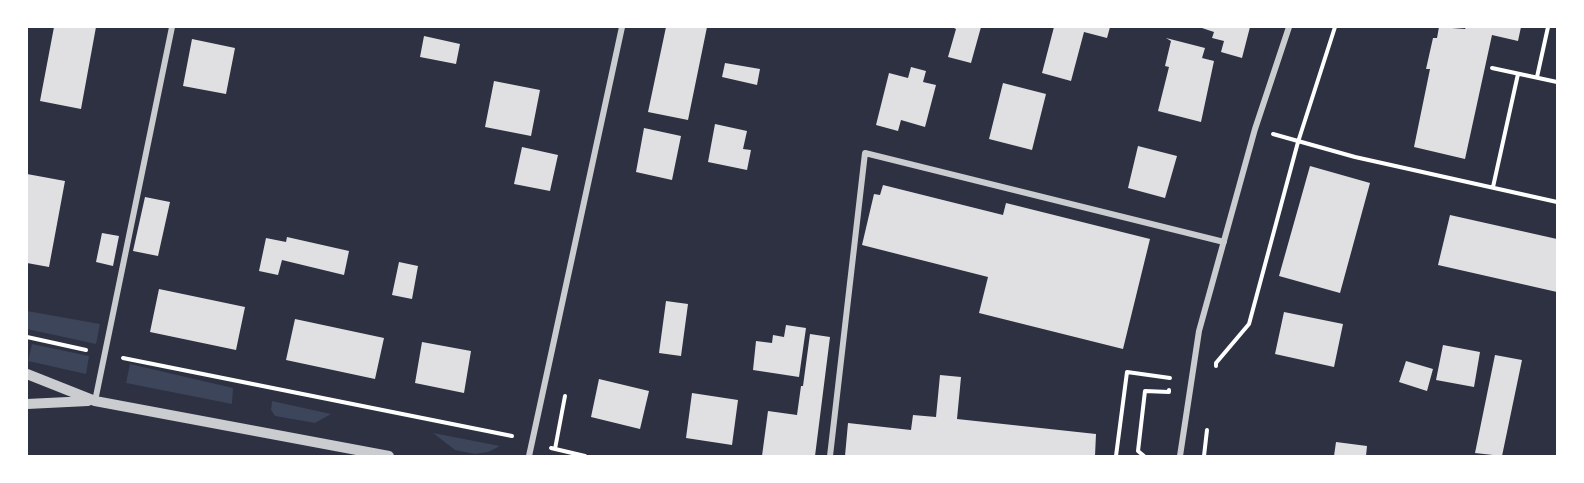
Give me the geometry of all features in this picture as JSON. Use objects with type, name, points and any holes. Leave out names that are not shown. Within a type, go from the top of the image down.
[{"type":"street","points":[[95,401],[172,27]]},
{"type":"street","points":[[529,456],[622,27]]},
{"type":"street","points":[[1180,456],[1199,331],[1255,129],[1289,27]]},
{"type":"street","points":[[830,456],[866,153],[1224,242]]},
{"type":"street","points":[[27,374],[95,401],[389,456]]},
{"type":"street","points":[[27,404],[95,401]]},
{"type":"path","points":[[1215,375],[1216,363],[1249,324],[1298,142],[1335,27]]},
{"type":"path","points":[[1537,77],[1548,27]]},
{"type":"path","points":[[1492,68],[1557,82]]},
{"type":"path","points":[[1493,187],[1518,74]]},
{"type":"path","points":[[1255,129],[1355,157],[1557,202]]},
{"type":"path","points":[[27,337],[511,435],[585,456]]},
{"type":"path","points":[[1116,456],[1127,372],[1170,378]]},
{"type":"path","points":[[1204,456],[1208,421]]},
{"type":"shaded area","points":[[27,311],[100,324],[96,344],[27,329]]},
{"type":"shaded area","points":[[32,344],[89,356],[86,374],[28,361]]},
{"type":"shaded area","points":[[130,364],[233,388],[232,404],[126,383]]},
{"type":"shaded area","points":[[272,401],[331,414],[315,423],[275,416],[271,410]]},
{"type":"shaded area","points":[[433,433],[500,446],[488,452],[475,454],[455,450]]},
{"type":"building","points":[[54,27],[96,27],[81,109],[40,101]]},
{"type":"building","points":[[666,27],[707,27],[688,120],[648,112]]},
{"type":"building","points":[[952,27],[981,27],[971,63],[948,57],[956,29]]},
{"type":"building","points":[[1054,27],[1110,27],[1107,38],[1084,32],[1071,81],[1042,73]]},
{"type":"building","points":[[1199,27],[1250,27],[1242,58],[1221,52],[1224,41],[1212,38],[1214,32]]},
{"type":"building","points":[[1439,27],[1465,29],[1466,27],[1521,27],[1518,41],[1492,35],[1465,159],[1414,147],[1430,69],[1426,69],[1433,38],[1437,38]]},
{"type":"building","points":[[424,36],[460,44],[456,64],[420,57]]},
{"type":"building","points":[[1166,38],[1205,48],[1202,58],[1214,61],[1201,122],[1158,111],[1169,67],[1165,66],[1171,41]]},
{"type":"building","points":[[192,39],[235,48],[226,94],[183,86]]},
{"type":"building","points":[[725,63],[760,69],[757,85],[722,77]]},
{"type":"building","points":[[911,67],[926,71],[923,82],[936,85],[925,127],[901,120],[898,131],[876,125],[889,73],[908,78]]},
{"type":"building","points":[[494,81],[540,90],[531,136],[485,127]]},
{"type":"building","points":[[1003,83],[1046,94],[1032,150],[989,139]]},
{"type":"building","points":[[715,124],[747,131],[743,149],[751,150],[747,170],[708,162]]},
{"type":"building","points":[[644,128],[681,136],[672,180],[636,172]]},
{"type":"building","points":[[1138,146],[1177,156],[1165,198],[1128,188]]},
{"type":"building","points":[[522,147],[558,155],[550,191],[514,184]]},
{"type":"building","points":[[1310,166],[1370,183],[1340,293],[1279,276]]},
{"type":"building","points":[[27,174],[65,181],[49,267],[27,263]]},
{"type":"building","points":[[883,185],[1003,215],[1006,203],[1150,239],[1123,349],[979,313],[988,277],[862,245],[874,194],[880,195]]},
{"type":"building","points":[[145,197],[170,202],[158,256],[133,251]]},
{"type":"building","points":[[1450,215],[1557,239],[1557,292],[1438,265]]},
{"type":"building","points":[[102,233],[119,236],[113,266],[96,262]]},
{"type":"building","points":[[287,237],[349,251],[344,275],[282,260],[278,275],[259,271],[266,238],[286,242]]},
{"type":"building","points":[[399,262],[418,266],[412,299],[392,295]]},
{"type":"building","points":[[159,289],[245,307],[236,350],[150,332]]},
{"type":"building","points":[[666,301],[688,304],[681,356],[659,353]]},
{"type":"building","points":[[1284,312],[1343,324],[1334,367],[1275,354]]},
{"type":"building","points":[[295,319],[384,338],[375,379],[286,360]]},
{"type":"building","points":[[786,325],[806,328],[799,377],[753,370],[756,341],[772,343],[773,335],[784,337]]},
{"type":"building","points":[[810,334],[830,337],[815,456],[762,456],[768,411],[797,415]]},
{"type":"building","points":[[422,342],[471,351],[464,393],[415,383]]},
{"type":"building","points":[[1443,345],[1480,352],[1474,387],[1436,380]]},
{"type":"building","points":[[1495,355],[1522,360],[1502,456],[1475,453]]},
{"type":"building","points":[[1406,361],[1433,369],[1427,391],[1399,382]]},
{"type":"building","points":[[940,375],[961,377],[957,419],[1096,434],[1095,456],[845,456],[848,423],[911,430],[913,415],[936,417]]},
{"type":"building","points":[[599,379],[649,391],[640,429],[591,417]]},
{"type":"building","points":[[692,393],[738,400],[732,445],[686,438]]},
{"type":"building","points":[[1336,442],[1367,446],[1366,456],[1334,456]]}]
